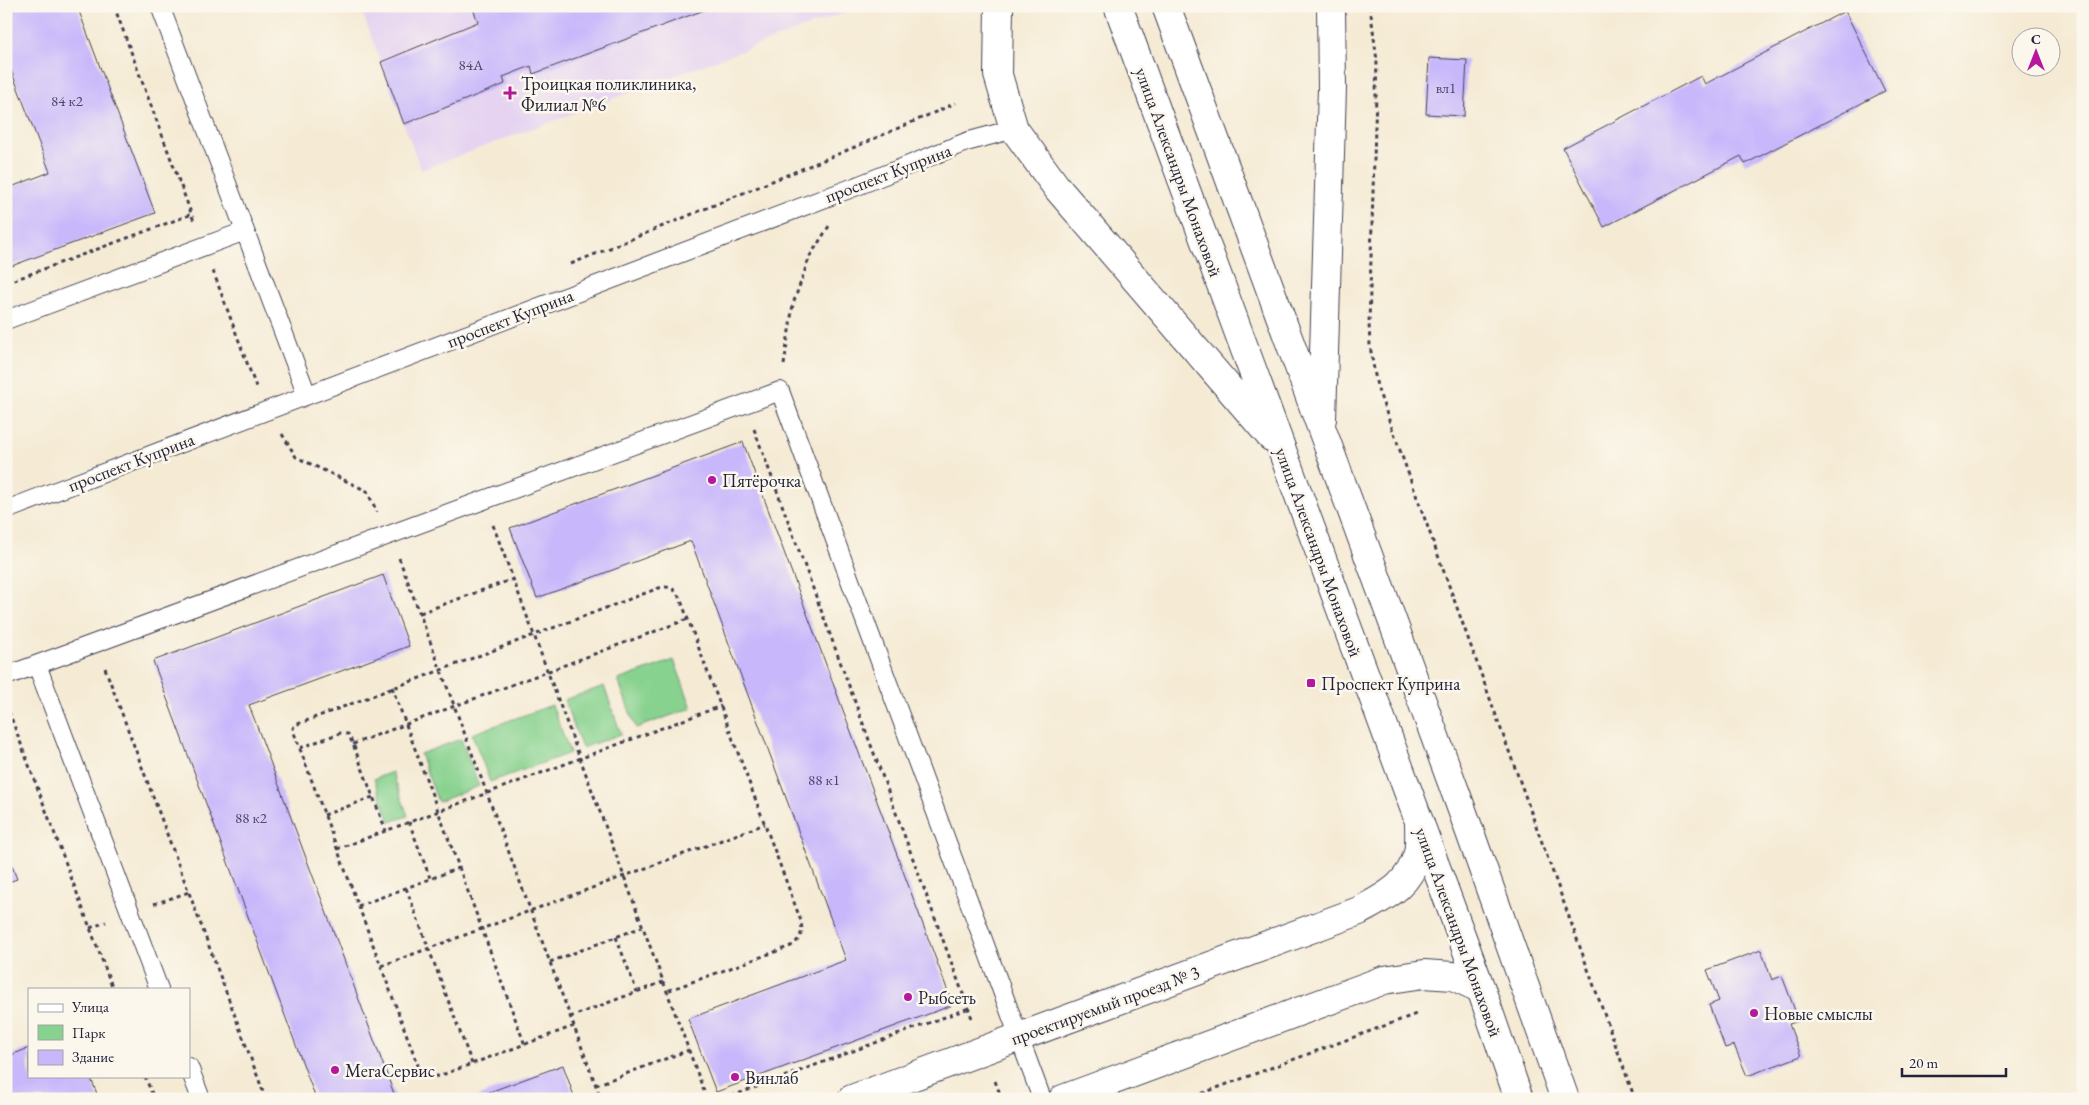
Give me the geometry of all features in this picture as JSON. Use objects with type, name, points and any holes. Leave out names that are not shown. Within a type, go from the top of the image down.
[{"type":"main road","points":[[999,6],[998,75],[1014,128],[1058,189],[1280,448]]},
{"type":"main road","name":"улица Александры Монаховой","points":[[1118,6],[1419,822],[1519,1099]]},
{"type":"main road","points":[[1166,6],[1458,801],[1565,1099]]},
{"type":"main road","points":[[1322,433],[1332,88],[1337,7]]},
{"type":"main road","name":"проектируемый проезд № 3","points":[[852,1099],[1359,911],[1392,894],[1408,877],[1418,852],[1419,822]]},
{"type":"main road","points":[[1063,1099],[1384,980],[1424,974],[1453,976],[1480,989]]},
{"type":"lane","points":[[160,6],[307,395]]},
{"type":"lane","name":"проспект Куприна","points":[[6,510],[857,186],[966,142],[1014,128]]},
{"type":"lane","points":[[6,320],[245,230]]},
{"type":"lane","points":[[6,676],[780,391],[1042,1099]]},
{"type":"lane","points":[[36,665],[159,988]]},
{"type":"lane","points":[[190,1070],[201,1099]]},
{"type":"path","points":[[114,6],[266,410],[296,457],[367,490]]},
{"type":"path","points":[[1370,6],[1377,61],[1369,323],[1370,346],[1377,387],[1635,1099]]},
{"type":"path","points":[[564,266],[855,147],[956,103]]},
{"type":"path","points":[[780,391],[793,304],[810,256],[837,212],[857,186]]},
{"type":"path","points":[[6,283],[192,214]]},
{"type":"path","points":[[753,426],[974,1025]]},
{"type":"path","points":[[492,523],[706,1099]]},
{"type":"path","points":[[399,558],[601,1099]]},
{"type":"path","points":[[420,613],[513,579]]},
{"type":"path","points":[[574,1026],[439,1076],[430,1077],[422,1073],[300,748],[293,728],[298,722],[667,586],[674,589],[680,598],[721,706],[801,921],[803,932],[799,940],[790,946],[667,992]]},
{"type":"path","points":[[353,744],[688,619]]},
{"type":"path","points":[[105,667],[266,1099]]},
{"type":"path","points":[[392,687],[526,1044]]},
{"type":"path","points":[[6,704],[113,988]]},
{"type":"path","points":[[337,848],[721,706]]},
{"type":"path","points":[[300,748],[340,733],[348,734],[386,831]]},
{"type":"path","points":[[324,815],[373,797]]},
{"type":"path","points":[[409,822],[430,878]]},
{"type":"path","points":[[381,966],[765,824]]},
{"type":"path","points":[[358,906],[460,868]]},
{"type":"path","points":[[406,888],[472,1064]]},
{"type":"path","points":[[550,962],[642,928]]},
{"type":"path","points":[[616,937],[637,992]]},
{"type":"path","points":[[570,1017],[663,982]]},
{"type":"path","points":[[724,1099],[969,1008]]},
{"type":"path","points":[[1187,1099],[1419,1013]]},
{"type":"path","points":[[596,1085],[689,1050]]},
{"type":"path","points":[[146,1078],[154,1099]]},
{"type":"shaded area","name":"Троицкая поликлиника, Филиал №6","points":[[360,6],[862,6],[421,170]]},
{"type":"green space","points":[[674,660],[692,708],[636,728],[618,680]]},
{"type":"green space","points":[[604,686],[621,734],[582,748],[564,700]]},
{"type":"green space","points":[[552,705],[570,753],[490,782],[472,734]]},
{"type":"green space","points":[[461,739],[479,786],[438,802],[420,754]]},
{"type":"green space","points":[[392,772],[408,816],[390,822],[374,779]]},
{"type":"building","points":[[6,6],[77,6],[155,213],[6,268],[6,189],[50,172],[6,57]]},
{"type":"building","points":[[472,6],[715,6],[533,74],[531,66],[503,77],[505,84],[404,124],[381,62],[478,22]]},
{"type":"building","points":[[1845,11],[1885,91],[1745,164],[1741,156],[1604,227],[1563,148],[1701,76],[1705,84]]},
{"type":"building","points":[[1429,58],[1467,60],[1464,116],[1426,114]]},
{"type":"building","points":[[743,442],[953,1005],[716,1092],[688,1019],[846,960],[691,541],[537,598],[510,528]]},
{"type":"building","points":[[383,575],[409,646],[249,705],[396,1099],[316,1099],[153,661]]},
{"type":"building","points":[[6,851],[17,879],[6,883]]},
{"type":"building","name":"Новые смыслы","points":[[1761,950],[1772,980],[1782,976],[1799,1021],[1789,1024],[1801,1056],[1747,1076],[1734,1045],[1725,1048],[1709,1005],[1719,1001],[1707,970]]},
{"type":"building","points":[[28,1048],[28,1078],[91,1078],[99,1099],[6,1099],[6,1057]]},
{"type":"building","points":[[563,1065],[575,1099],[472,1099],[484,1094]]},
{"type":"place","name":"Троицкая поликлиника, Филиал №6","points":[[510,93]]},
{"type":"place","name":"Пятёрочка","points":[[712,480]]},
{"type":"place","name":"Проспект Куприна","points":[[1311,683]]},
{"type":"place","name":"Рыбсеть","points":[[908,997]]},
{"type":"place","name":"Новые смыслы","points":[[1754,1013]]},
{"type":"place","name":"МегаСервис","points":[[335,1070]]},
{"type":"place","name":"Винлаб","points":[[735,1077]]}]
